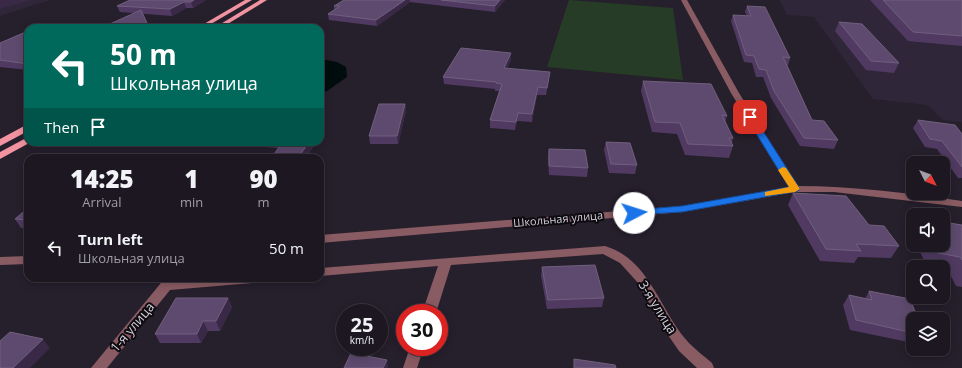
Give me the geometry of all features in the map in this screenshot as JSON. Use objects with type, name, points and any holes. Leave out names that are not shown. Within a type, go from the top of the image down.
[{"type":"main road","points":[[207,24],[249,0]]},
{"type":"main road","points":[[224,24],[264,0]]},
{"type":"main road","points":[[0,143],[24,129]]},
{"type":"main road","points":[[0,156],[24,142]]},
{"type":"street","points":[[684,0],[735,93],[795,189]]},
{"type":"street","name":"Школьная улица","points":[[324,240],[682,209],[795,189],[834,189],[962,204]]},
{"type":"street","name":"3-я улица","points":[[446,261],[605,250],[624,260],[643,281],[662,315],[684,347],[707,368]]},
{"type":"street","points":[[0,261],[24,260]]},
{"type":"street","points":[[324,272],[446,261],[432,304]]},
{"type":"street","name":"1-я улица","points":[[98,368],[169,282]]},
{"type":"street","points":[[410,368],[414,356]]},
{"type":"shaded area","points":[[0,0],[50,0],[0,16]]},
{"type":"shaded area","points":[[780,0],[962,0],[962,122],[943,120],[928,105],[873,99],[814,17],[787,15]]},
{"type":"shaded area","points":[[324,60],[337,62],[346,67],[347,77],[324,92]]},
{"type":"green space","points":[[569,0],[673,8],[683,80],[547,67]]},
{"type":"building","points":[[130,0],[194,0],[191,2],[184,2],[170,9],[117,6]]},
{"type":"building","points":[[344,0],[405,0],[376,20],[328,14],[340,6],[334,6]]},
{"type":"building","points":[[441,0],[500,0],[495,6]]},
{"type":"building","points":[[883,0],[962,0],[962,36],[913,32]]},
{"type":"building","points":[[747,6],[765,7],[790,58],[783,57],[812,120],[824,121],[838,140],[804,138],[774,91],[766,70],[759,69],[754,56],[746,55],[733,15],[751,16]]},
{"type":"building","points":[[141,10],[147,23],[145,24],[110,24]]},
{"type":"building","points":[[839,22],[862,24],[899,63],[871,61]]},
{"type":"building","points":[[24,33],[24,63],[0,60],[0,43]]},
{"type":"building","points":[[461,48],[511,53],[504,68],[550,72],[547,88],[538,87],[532,114],[518,113],[516,122],[490,120],[502,84],[496,82],[443,77]]},
{"type":"building","points":[[643,81],[711,84],[727,116],[722,115],[733,138],[729,138],[733,146],[688,144],[680,123],[655,122]]},
{"type":"building","points":[[379,104],[405,104],[397,136],[369,136]]},
{"type":"building","points":[[918,120],[955,125],[962,134],[962,167],[942,141],[930,139]]},
{"type":"building","points":[[606,142],[630,143],[637,165],[611,164]]},
{"type":"building","points":[[280,146],[306,146],[301,154],[274,154]]},
{"type":"building","points":[[549,149],[585,150],[588,168],[549,166]]},
{"type":"building","points":[[793,193],[846,196],[869,225],[884,226],[899,246],[856,244],[861,251],[826,249]]},
{"type":"building","points":[[24,211],[24,220],[15,219]]},
{"type":"building","points":[[950,223],[962,225],[962,260],[960,257],[938,253],[950,252]]},
{"type":"building","points":[[595,265],[604,298],[548,300],[542,267]]},
{"type":"building","points":[[869,291],[906,298],[906,304],[912,304],[915,312],[906,312],[906,331],[856,320],[849,295],[872,300]]},
{"type":"building","points":[[176,298],[228,298],[216,321],[203,321],[197,334],[155,334]]},
{"type":"building","points":[[10,332],[43,339],[13,368],[0,368],[0,341]]},
{"type":"building","points":[[350,356],[366,356],[387,360],[383,368],[344,368]]},
{"type":"building","points":[[574,359],[615,365],[616,368],[574,368]]},
{"type":"slow traffic","points":[[769,194],[795,189],[783,170]]},
{"type":"route","points":[[634,213],[682,209],[795,189],[750,117]]}]
